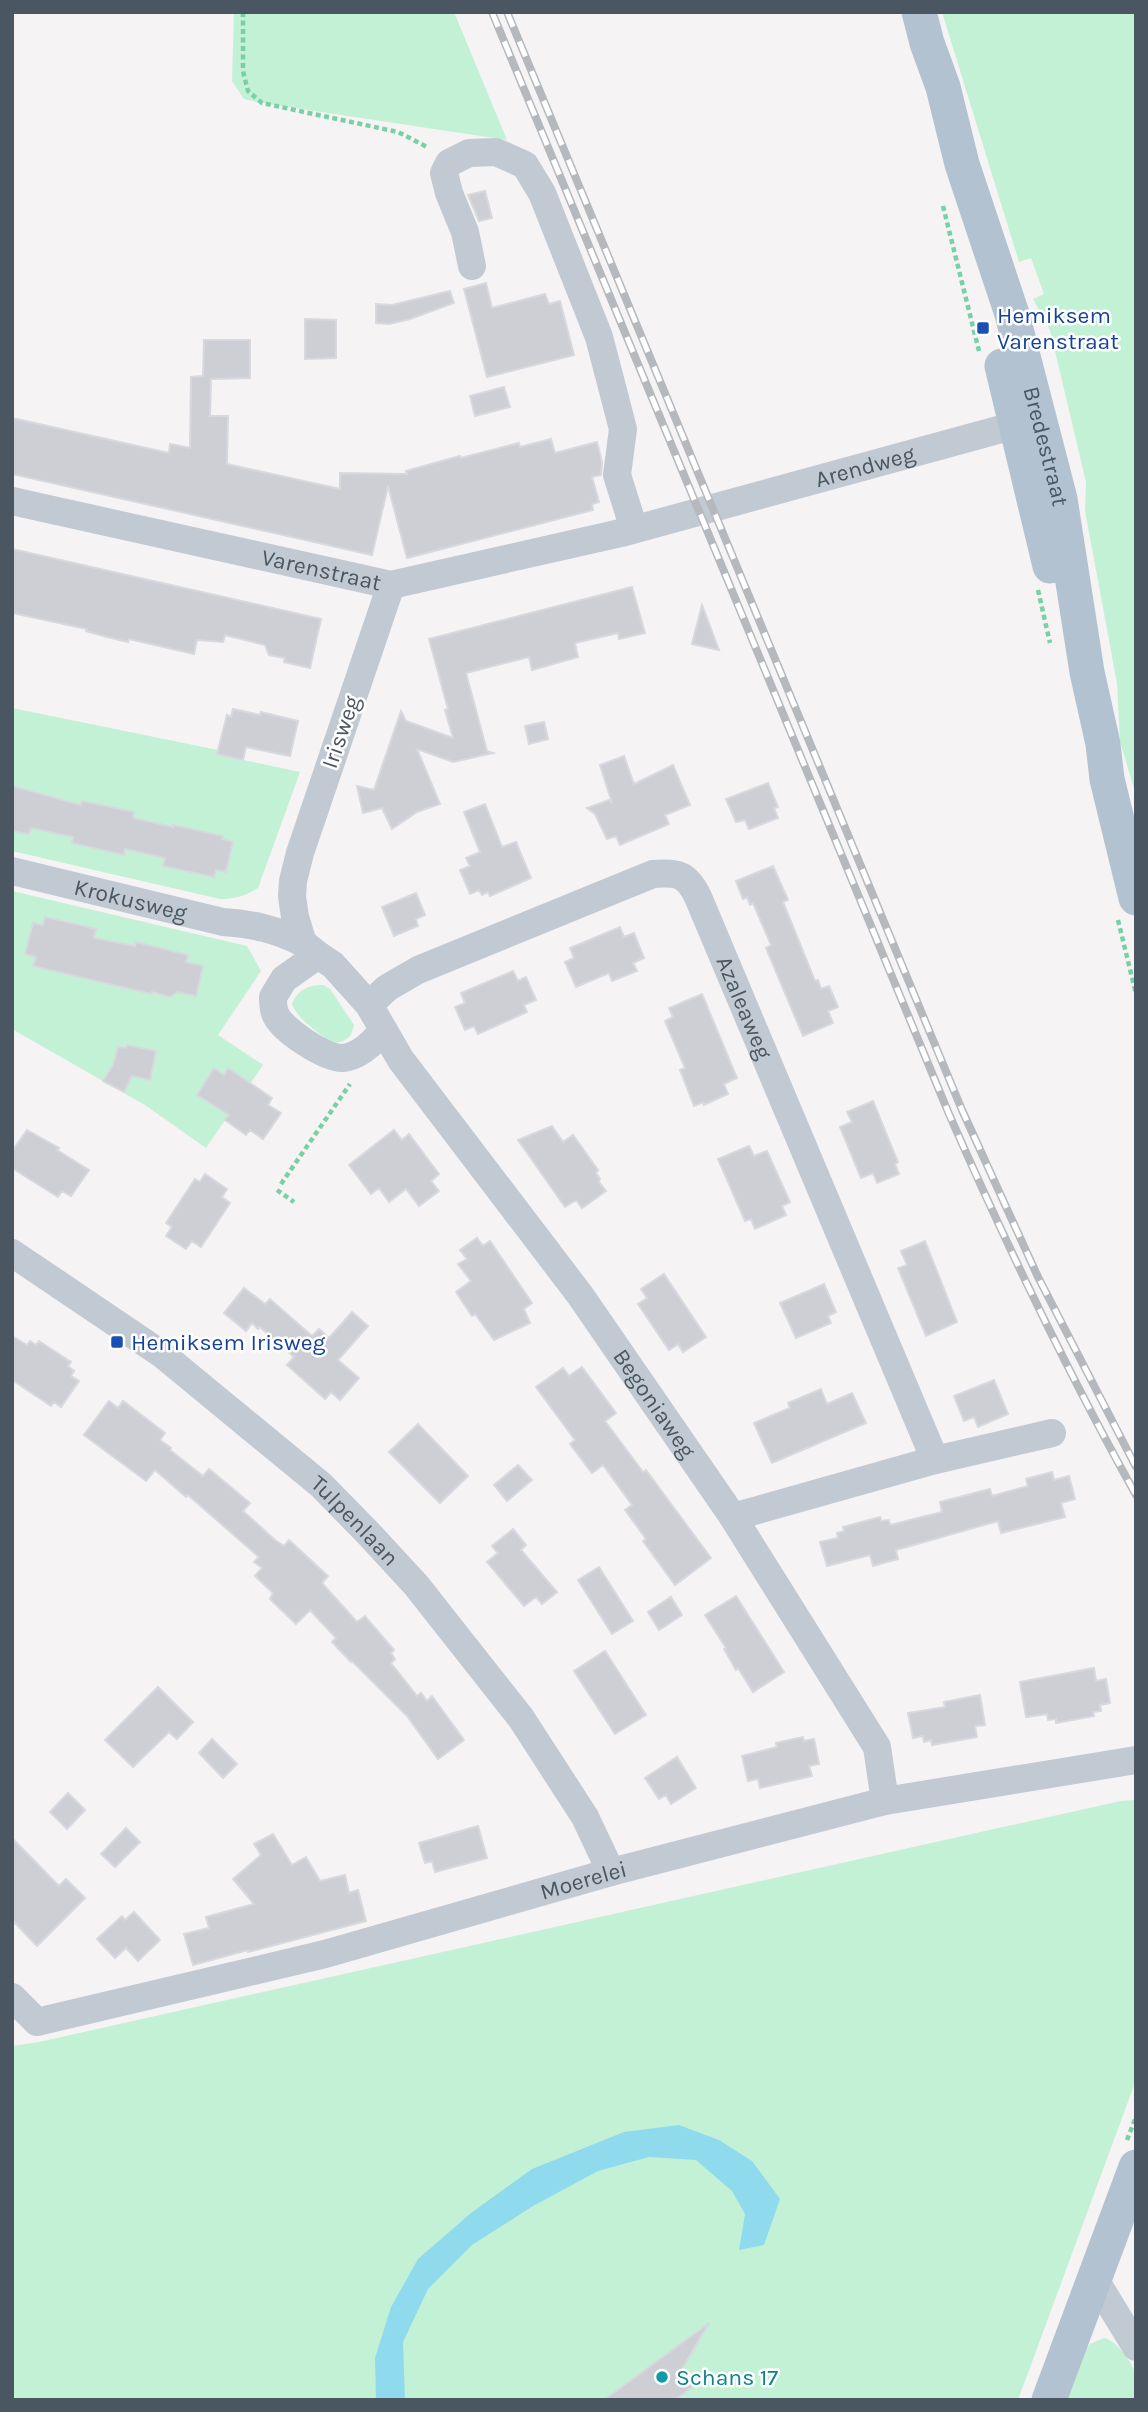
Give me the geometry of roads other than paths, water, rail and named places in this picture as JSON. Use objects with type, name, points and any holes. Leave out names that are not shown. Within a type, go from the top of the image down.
[{"type":"main road","name":"Bredestraat","points":[[923,28],[942,132],[1094,747],[1107,779]]},
{"type":"main road","name":"Bredestraat","points":[[923,28],[943,87],[962,164],[1012,314],[1060,499],[1107,779],[1136,898]]},
{"type":"main road","points":[[1049,2400],[1136,2167]]},
{"type":"street","points":[[472,266],[465,232],[444,173],[449,163],[469,153],[496,152],[525,165],[542,193],[599,337],[623,429],[617,475],[634,529]]},
{"type":"street","name":"Arendweg","points":[[712,506],[1016,425]]},
{"type":"street","name":"Varenstraat","points":[[12,500],[391,585],[634,529],[712,506]]},
{"type":"street","name":"Irisweg","points":[[252,924],[270,912],[285,897],[293,881],[300,853],[391,585]]},
{"type":"street","name":"Krokusweg","points":[[12,870],[223,922],[252,924]]},
{"type":"street","name":"Azaleaweg","points":[[369,1005],[387,988],[418,970],[653,874],[671,872],[681,875],[692,884],[698,897],[935,1460]]},
{"type":"street","name":"Irisweg","points":[[293,881],[295,917],[310,949]]},
{"type":"street","points":[[252,924],[278,930],[310,949],[346,976],[369,1005],[383,1030],[374,1043],[359,1052],[341,1058],[325,1054],[285,1028],[275,1015],[273,997],[284,979],[310,949]]},
{"type":"street","name":"Begoniaweg","points":[[383,1030],[401,1060],[580,1295],[733,1517],[877,1747],[885,1801]]},
{"type":"street","name":"Tulpenlaan","points":[[12,1253],[163,1355],[313,1478],[359,1524],[416,1585],[521,1718],[585,1817],[611,1872]]},
{"type":"street","points":[[733,1517],[935,1460],[1052,1433]]},
{"type":"street","name":"Moerelei","points":[[12,1997],[37,2022],[326,1954],[611,1872],[885,1801],[1136,1760]]},
{"type":"street","points":[[1094,2278],[1136,2347]]},
{"type":"water","points":[[679,2125],[719,2140],[752,2161],[780,2199],[764,2245],[739,2250],[745,2214],[732,2191],[696,2160],[649,2157],[598,2171],[533,2206],[472,2245],[428,2289],[403,2342],[405,2400],[376,2400],[375,2358],[391,2307],[418,2259],[471,2213],[532,2169],[624,2132]]},
{"type":"railway","points":[[492,12],[949,1114],[1038,1307],[1136,1495]]},
{"type":"railway","points":[[507,12],[962,1110],[1038,1277],[1136,1467]]},
{"type":"place","name":"Hemiksem Varenstraat","points":[[983,328]]},
{"type":"place","name":"Hemiksem Irisweg","points":[[117,1342]]},
{"type":"place","name":"Schans 17","points":[[662,2377]]}]
